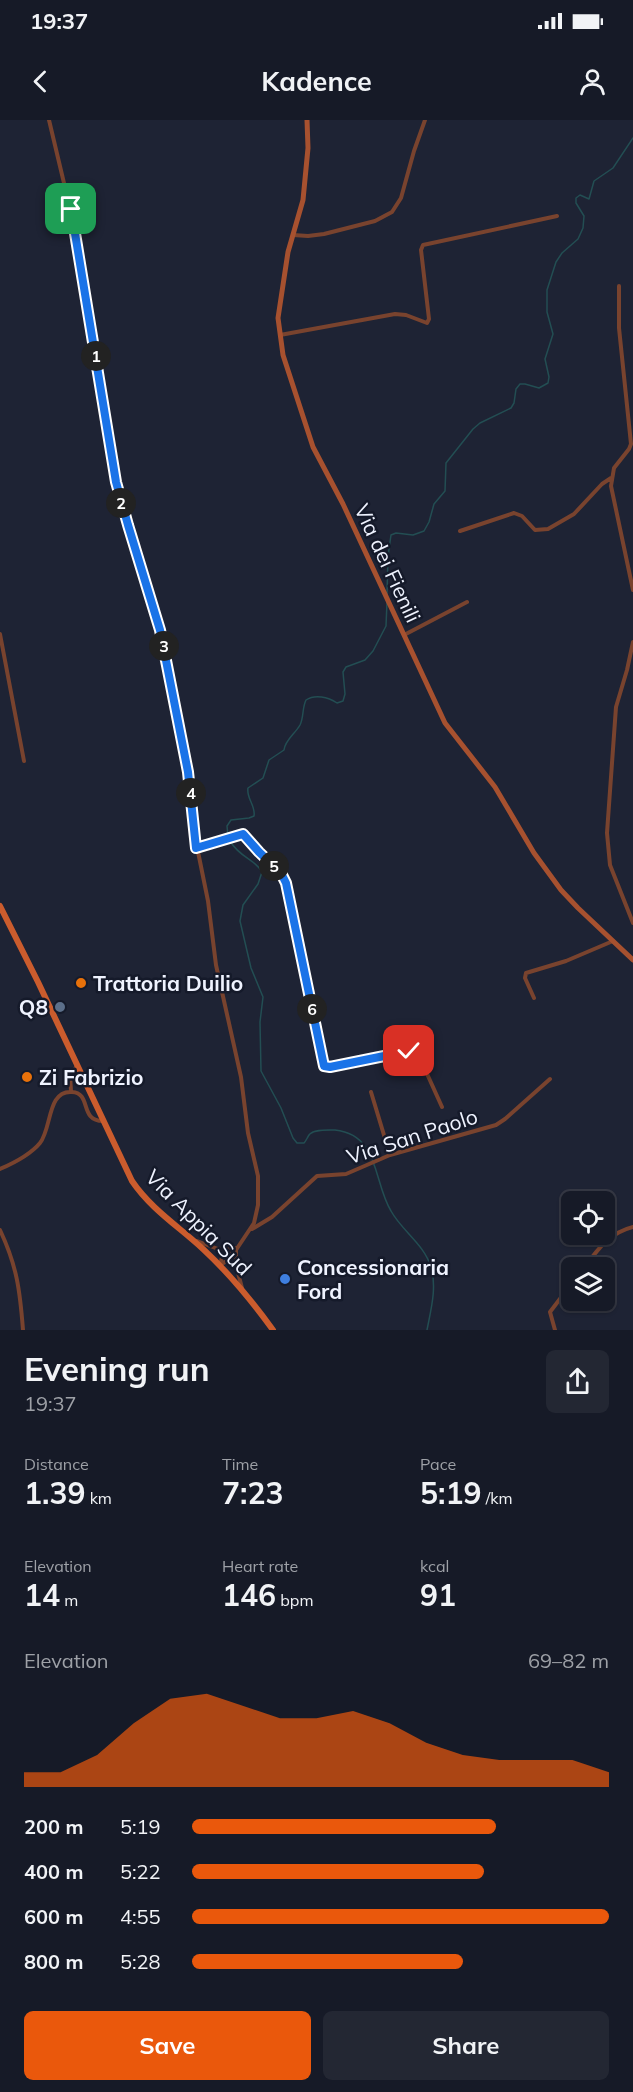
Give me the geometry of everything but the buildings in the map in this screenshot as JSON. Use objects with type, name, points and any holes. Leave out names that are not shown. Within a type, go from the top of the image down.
[{"type":"main road","name":"Via Appia Sud","points":[[0,906],[125,1168],[140,1192],[164,1217],[220,1265],[242,1288],[273,1330]]},
{"type":"street","points":[[49,120],[73,220],[116,482],[160,630],[188,772],[196,848],[208,901],[215,960],[242,1081],[248,1130],[258,1176],[257,1212],[251,1229],[229,1261],[220,1265]]},
{"type":"street","name":"Via dei Fienili","points":[[307,120],[308,148],[303,200],[293,234],[280,297],[279,335],[287,368],[313,447],[343,504],[379,586],[448,727],[495,787],[536,855],[561,890],[633,960]]},
{"type":"street","points":[[293,234],[305,236],[324,234],[375,221],[392,212],[401,198],[426,120]]},
{"type":"street","points":[[279,335],[393,315],[406,315],[427,323],[429,319],[421,250],[423,245],[556,216]]},
{"type":"street","points":[[619,286],[617,302],[631,444],[615,466],[611,478],[633,590]]},
{"type":"street","points":[[460,531],[514,513],[522,516],[535,530],[548,529],[580,510],[602,484],[611,478]]},
{"type":"street","points":[[403,635],[467,602]]},
{"type":"street","points":[[0,634],[24,761]]},
{"type":"street","points":[[633,642],[616,710],[607,836],[610,863],[633,923]]},
{"type":"street","points":[[196,848],[244,834],[285,879],[324,1065],[330,1067],[414,1051],[419,1056],[442,1107]]},
{"type":"street","points":[[534,998],[525,978],[526,973],[566,961],[613,941]]},
{"type":"street","points":[[71,1091],[70,1076],[77,1066]]},
{"type":"street","name":"Via San Paolo","points":[[251,1229],[272,1217],[317,1176],[344,1174],[390,1155],[498,1124],[550,1079]]},
{"type":"street","points":[[0,1169],[26,1155],[39,1144],[48,1129],[54,1101],[61,1094],[71,1091],[79,1094],[83,1097],[92,1119],[103,1121]]},
{"type":"street","points":[[371,1092],[390,1155]]},
{"type":"street","points":[[593,1257],[611,1236],[633,1227]]},
{"type":"street","points":[[0,1230],[15,1267],[23,1330]]},
{"type":"street","points":[[193,1240],[218,1249],[237,1247]]},
{"type":"street","points":[[237,1247],[235,1263],[242,1288]]},
{"type":"street","points":[[555,1330],[550,1312],[561,1298]]},
{"type":"waterway","points":[[387,594],[391,535],[396,533],[413,535],[424,531],[434,504],[445,491],[446,463],[473,429],[480,423],[511,408],[516,389],[520,384],[539,388],[548,383],[545,359],[553,334],[547,312],[547,290],[556,262],[562,253],[578,239],[583,228],[584,216],[576,203],[576,198],[580,195],[589,199],[594,181],[613,168],[633,138]]},
{"type":"waterway","points":[[228,836],[227,826],[231,820],[254,816],[248,788],[263,778],[269,760],[284,750],[288,740],[300,725],[306,700],[317,697],[330,699],[337,703],[343,701],[345,694],[343,672],[346,667],[365,660],[373,651],[386,626],[387,602]]},
{"type":"waterway","points":[[230,841],[262,872],[258,884],[243,905],[240,921],[251,968],[263,997],[260,1022],[261,1071],[297,1143],[304,1143],[314,1132],[335,1130],[350,1134],[368,1150],[391,1211],[418,1244],[431,1267],[433,1291],[427,1330]]},
{"type":"place","name":"Trattoria Duilio","points":[[81,983]]},
{"type":"place","name":"Q8","points":[[60,1007]]},
{"type":"place","name":"Zi Fabrizio","points":[[27,1077]]},
{"type":"place","name":"Concessionaria Ford","points":[[285,1279]]},
{"type":"route","points":[[71,209],[116,482],[160,630],[188,772],[196,848],[243,834],[284,877],[324,1066],[330,1067],[409,1051]]}]
